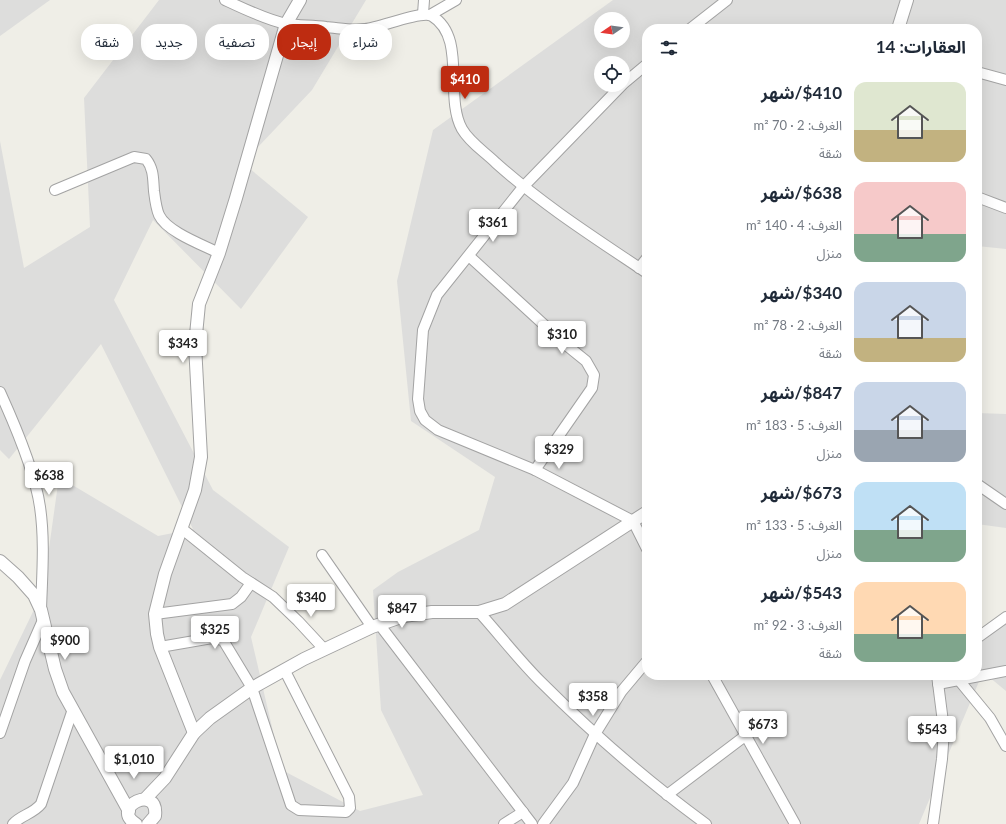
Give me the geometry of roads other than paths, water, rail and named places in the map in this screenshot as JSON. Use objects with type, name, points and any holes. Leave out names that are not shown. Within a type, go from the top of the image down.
[{"type":"street","points":[[225,0],[286,24],[300,0]]},
{"type":"street","points":[[424,0],[426,15]]},
{"type":"street","points":[[331,28],[346,30],[367,29],[426,15],[456,0]]},
{"type":"street","points":[[696,24],[726,0]]},
{"type":"street","points":[[900,24],[907,0]]},
{"type":"street","points":[[426,15],[442,25],[451,48],[454,59],[454,103],[462,129],[469,138],[523,186],[553,210],[642,270]]},
{"type":"street","points":[[194,732],[160,647],[156,629],[155,614],[165,574],[195,490],[201,457],[196,374],[195,324],[198,304],[219,253],[247,163],[277,56]]},
{"type":"street","points":[[630,78],[642,68]]},
{"type":"street","points":[[982,73],[1006,80]]},
{"type":"street","points":[[614,92],[523,186],[437,295],[423,330],[418,375],[418,399],[420,411],[425,420],[438,430],[535,470],[633,521],[642,539]]},
{"type":"street","points":[[55,190],[134,157],[146,159],[152,169],[155,201],[159,216],[165,224],[173,230],[219,253]]},
{"type":"street","points":[[982,200],[1006,208]]},
{"type":"street","points":[[469,256],[565,344],[586,361],[594,375],[592,388],[535,470]]},
{"type":"street","points":[[0,392],[22,446],[40,506],[43,563],[42,615],[0,733]]},
{"type":"street","points":[[982,487],[1006,504]]},
{"type":"street","points":[[154,819],[166,778],[194,732],[224,706],[252,688],[324,649],[376,626],[404,616],[479,612],[505,604],[642,515]]},
{"type":"street","points":[[181,528],[251,583],[273,597],[324,649]]},
{"type":"street","points":[[322,555],[532,824]]},
{"type":"street","points":[[0,561],[25,584],[34,595],[42,615],[55,669],[63,692],[72,712],[114,781],[131,819]]},
{"type":"street","points":[[155,614],[232,604],[241,597],[251,583]]},
{"type":"street","points":[[479,612],[539,680],[595,734],[667,795],[706,824]]},
{"type":"street","points":[[982,634],[1006,617]]},
{"type":"street","points":[[160,647],[212,638],[224,640],[252,688],[287,798],[291,805],[299,810],[346,812],[350,808],[349,796],[284,671]]},
{"type":"street","points":[[543,824],[573,783],[595,734],[621,692],[642,667]]},
{"type":"street","points":[[982,675],[1006,671]]},
{"type":"street","points":[[715,680],[795,824]]},
{"type":"street","points":[[932,824],[944,742],[944,720],[938,680]]},
{"type":"street","points":[[959,680],[990,718],[1006,746]]},
{"type":"street","points":[[13,824],[20,817],[35,812],[41,804],[72,712]]},
{"type":"street","points":[[667,795],[745,736]]},
{"type":"street","points":[[131,819],[133,803],[142,799],[166,778]]},
{"type":"street","points":[[114,781],[152,804],[154,819]]},
{"type":"street","points":[[504,824],[523,812]]}]
